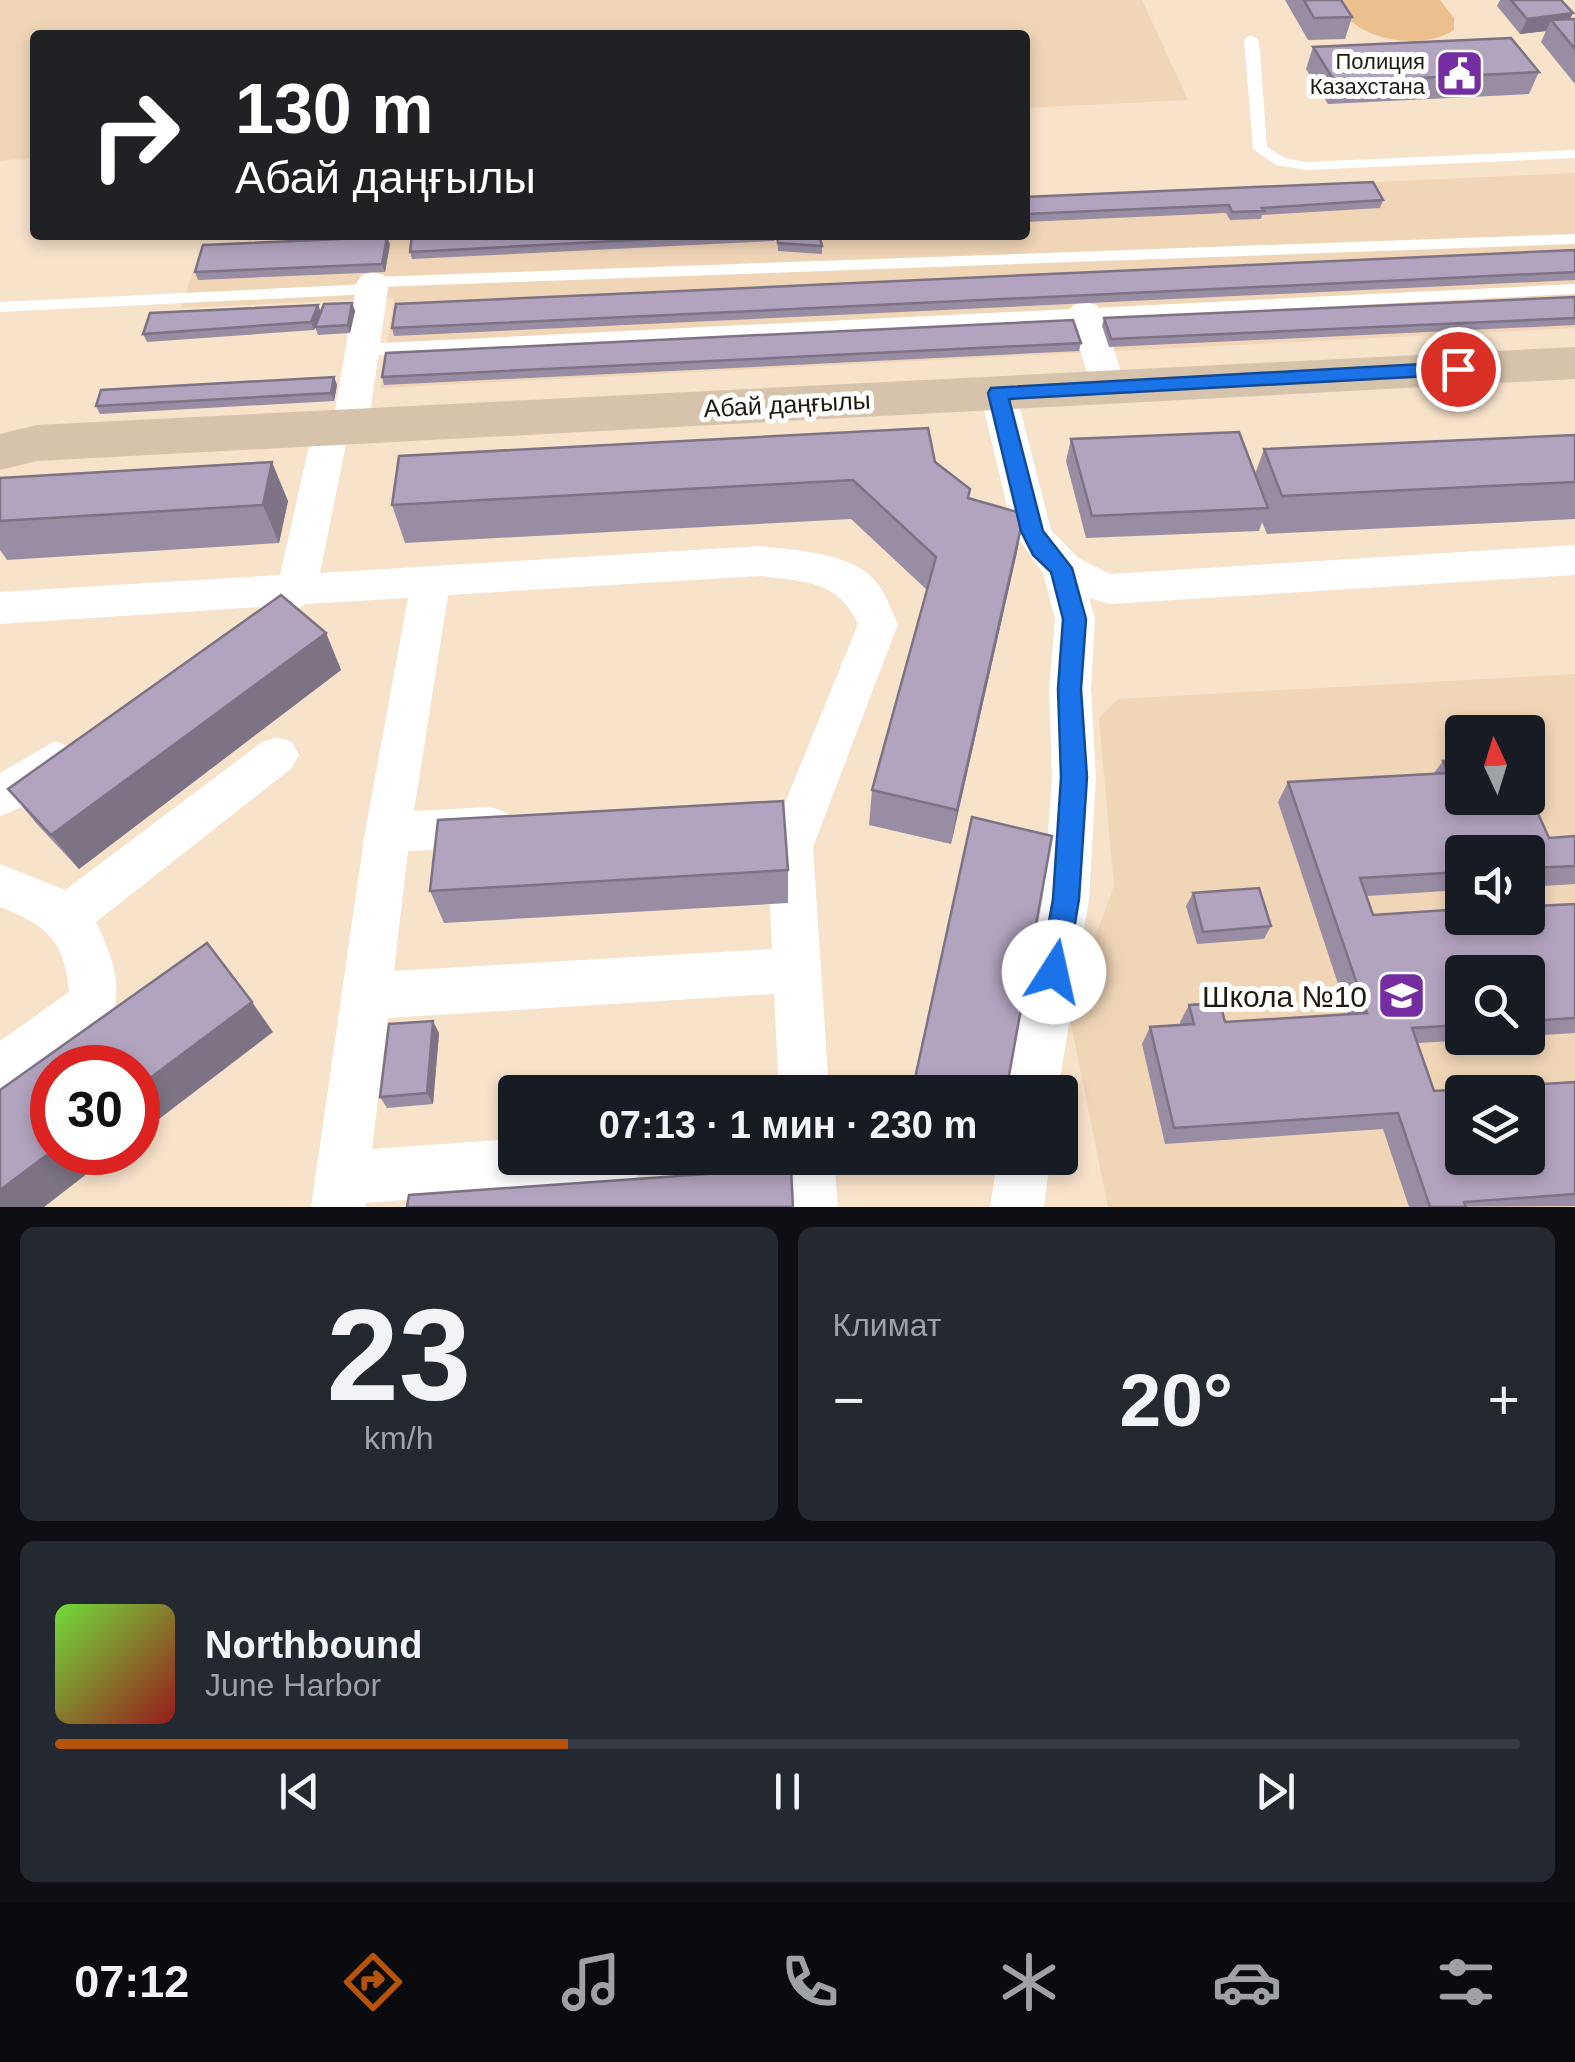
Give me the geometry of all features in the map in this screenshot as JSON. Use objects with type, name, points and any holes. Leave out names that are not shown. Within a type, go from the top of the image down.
[{"type":"main road","name":"Абай даңғылы","points":[[0,452],[37,443],[1575,363]]},
{"type":"street","points":[[238,634],[297,590],[362,350],[373,286]]},
{"type":"street","points":[[1085,313],[1109,387]]},
{"type":"street","points":[[998,393],[1032,531],[1041,549],[1061,568],[1110,589],[1575,560]]},
{"type":"street","points":[[0,608],[760,561],[816,570],[850,582],[863,593],[878,624],[785,811],[803,1075]]},
{"type":"street","points":[[1036,1075],[1066,899],[1074,777],[1070,689],[1075,619],[1061,568]]},
{"type":"street","points":[[431,581],[388,832],[340,1192],[498,1173]]},
{"type":"street","points":[[0,797],[80,743]]},
{"type":"street","points":[[66,917],[277,755]]},
{"type":"street","points":[[388,832],[527,825]]},
{"type":"street","points":[[0,884],[66,917],[95,978],[93,1004],[0,1072]]},
{"type":"street","points":[[366,996],[797,970]]},
{"type":"street","points":[[809,1175],[811,1207]]},
{"type":"street","points":[[1017,1207],[1022,1175]]},
{"type":"lane","points":[[1251,39],[1257,70],[1253,120],[1260,148],[1281,162],[1306,166],[1575,154]]},
{"type":"lane","points":[[0,307],[373,286],[1575,239]]},
{"type":"lane","points":[[362,350],[1575,289]]},
{"type":"shaded area","points":[[0,0],[1142,0],[1188,100],[1030,108],[1030,30],[30,30],[30,158],[0,161]]},
{"type":"shaded area","points":[[1337,0],[1440,0],[1454,18],[1454,30],[1416,41],[1387,38],[1351,21]]},
{"type":"shaded area","points":[[1575,173],[1575,328],[380,388],[394,298],[181,308],[201,246],[307,240],[1030,240],[1030,198]]},
{"type":"shaded area","points":[[1575,674],[1575,1207],[1108,1207],[1068,1009],[1114,886],[1099,718],[1118,699]]},
{"type":"building","points":[[1304,0],[1341,0],[1352,17],[1314,18]]},
{"type":"building","points":[[1511,0],[1561,0],[1573,13],[1527,19]]},
{"type":"building","points":[[1575,19],[1575,49],[1551,20]]},
{"type":"building","points":[[1511,38],[1539,72],[1335,82],[1313,47]]},
{"type":"building","points":[[1373,182],[1383,200],[1262,208],[1264,211],[1232,212],[1229,205],[1030,214],[1030,197]]},
{"type":"building","points":[[386,240],[382,264],[195,272],[203,245]]},
{"type":"building","points":[[411,240],[634,240],[410,252]]},
{"type":"building","points":[[778,240],[820,240],[822,246]]},
{"type":"building","points":[[1575,250],[1575,272],[392,328],[396,304]]},
{"type":"building","points":[[1575,297],[1575,318],[1111,339],[1104,318]]},
{"type":"building","points":[[352,303],[348,325],[315,327],[324,304]]},
{"type":"building","points":[[318,305],[311,322],[143,334],[150,313]]},
{"type":"building","points":[[1073,320],[1081,343],[382,377],[386,353]]},
{"type":"building","points":[[334,377],[331,393],[96,406],[101,390]]},
{"type":"building","points":[[928,428],[935,462],[970,489],[968,498],[1024,514],[957,810],[872,790],[936,557],[853,480],[392,505],[399,456]]},
{"type":"building","points":[[1239,432],[1268,508],[1092,516],[1071,439]]},
{"type":"building","points":[[1575,435],[1575,482],[1282,496],[1264,449]]},
{"type":"building","points":[[272,462],[263,505],[0,521],[0,478]]},
{"type":"building","points":[[281,595],[326,633],[51,835],[8,789]]},
{"type":"building","name":"Школа №10","points":[[1445,773],[1445,815],[1539,815],[1549,838],[1575,836],[1575,866],[1545,867],[1545,835],[1445,835],[1445,873],[1360,878],[1373,915],[1445,910],[1445,935],[1545,935],[1545,906],[1575,904],[1575,1018],[1545,1020],[1545,955],[1445,955],[1445,1026],[1412,1028],[1434,1091],[1445,1090],[1445,1175],[1545,1175],[1545,1084],[1575,1082],[1575,1194],[1464,1202],[1466,1207],[1430,1207],[1398,1113],[1174,1128],[1150,1027],[1194,1024],[1189,1005],[1220,1003],[1225,1022],[1367,1013],[1288,782]]},
{"type":"building","points":[[783,801],[788,870],[430,891],[438,820]]},
{"type":"building","points":[[972,817],[1052,836],[1009,1075],[916,1075]]},
{"type":"building","points":[[1259,888],[1271,926],[1203,932],[1193,893]]},
{"type":"building","points":[[207,943],[252,1002],[160,1071],[160,1045],[63,1045]]},
{"type":"building","points":[[433,1021],[427,1093],[380,1097],[389,1024]]},
{"type":"building","points":[[30,1069],[30,1168],[0,1190],[0,1090]]},
{"type":"building","points":[[692,1175],[791,1175],[793,1207],[407,1207],[409,1195]]},
{"type":"place","name":"Полиция Казахстана","points":[[1460,74]]},
{"type":"place","name":"Школа №10","points":[[1402,996]]},
{"type":"route","points":[[1054,972],[1066,899],[1074,777],[1070,689],[1075,619],[1061,568],[1041,549],[1032,531],[998,393],[1458,369]]}]
